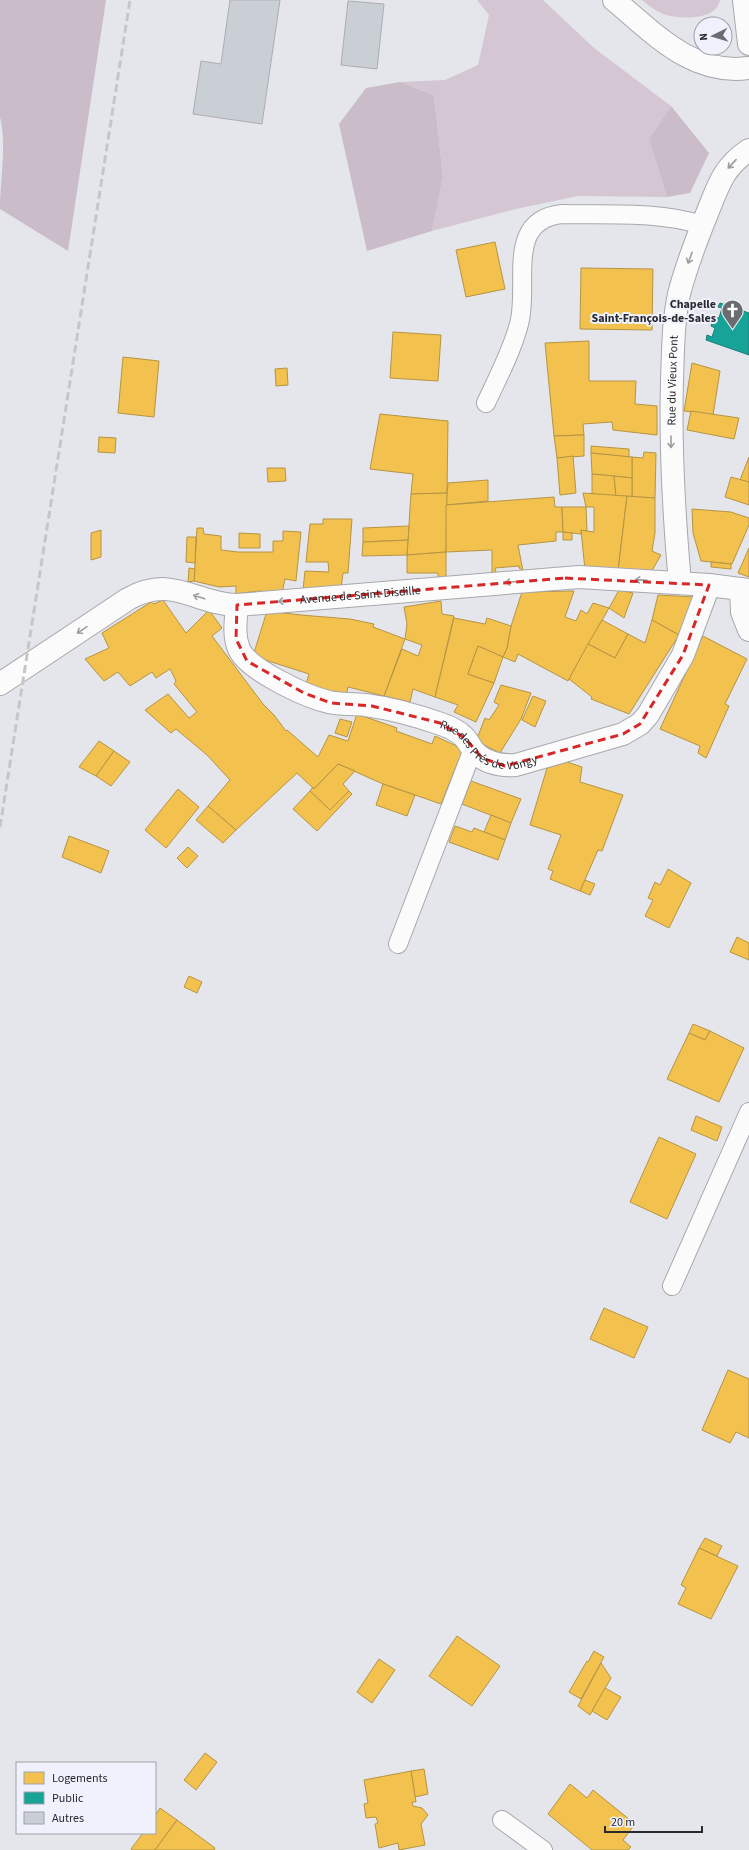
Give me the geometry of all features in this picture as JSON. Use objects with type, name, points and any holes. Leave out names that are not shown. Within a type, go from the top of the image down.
[{"type":"street","points":[[614,0],[670,46],[692,60],[722,69],[749,68]]},
{"type":"street","points":[[744,0],[749,44]]},
{"type":"street","name":"Rue du Vieux Pont","points":[[680,583],[671,445],[673,350],[679,294],[702,225],[720,182],[727,169],[737,158],[749,150]]},
{"type":"street","name":"Avenue de Saint-Disdille","points":[[0,684],[140,592],[154,588],[168,588],[227,605],[565,578],[594,577],[709,585],[745,590]]},
{"type":"street","name":"Rue des Prés de Vongy","points":[[237,605],[236,639],[240,651],[247,661],[258,669],[316,699],[331,703],[372,706],[454,729],[465,738],[473,750],[482,758],[493,764],[505,766],[516,765],[623,734],[632,730],[648,715],[683,655],[709,585]]},
{"type":"street","points":[[745,590],[742,612],[749,630]]},
{"type":"lane","points":[[486,403],[520,322],[526,238],[531,228],[539,220],[550,215],[562,214],[654,216],[683,219],[702,225]]},
{"type":"lane","points":[[398,944],[473,750]]},
{"type":"lane","points":[[672,1286],[749,1112]]},
{"type":"lane","points":[[502,1820],[543,1850]]},
{"type":"highlighted area","points":[[565,578],[709,585],[683,655],[640,724],[623,734],[505,766],[482,758],[465,738],[440,723],[372,706],[331,703],[304,693],[247,661],[236,639],[237,605]]},
{"type":"shaded area","points":[[0,0],[106,0],[68,251],[0,209],[3,140],[0,117]]},
{"type":"shaded area","points":[[477,0],[543,0],[594,48],[671,106],[649,139],[667,197],[578,196],[516,209],[432,231],[443,177],[434,95],[400,82],[445,80],[478,65],[489,15]]},
{"type":"shaded area","points":[[642,0],[720,0],[717,7],[712,12],[701,16],[693,16],[693,18],[666,15],[653,9]]},
{"type":"shaded area","points":[[400,82],[434,95],[443,177],[432,231],[367,251],[339,124],[366,88]]},
{"type":"shaded area","points":[[671,106],[709,153],[690,193],[667,197],[649,139]]},
{"type":"building: Logements","points":[[495,242],[505,289],[466,297],[456,250]]},
{"type":"building: Logements","points":[[581,268],[653,269],[652,330],[580,329]]},
{"type":"building: Logements","points":[[393,332],[441,335],[438,381],[390,378]]},
{"type":"building: Logements","points":[[589,341],[589,381],[636,381],[635,404],[657,406],[657,435],[613,430],[612,422],[583,424],[584,435],[554,436],[545,343]]},
{"type":"building: Logements","points":[[123,357],[159,361],[154,417],[118,413]]},
{"type":"building: Logements","points":[[692,363],[720,371],[713,415],[684,411]]},
{"type":"building: Logements","points":[[287,368],[288,385],[276,386],[275,369]]},
{"type":"building: Logements","points":[[691,411],[739,418],[734,439],[687,430]]},
{"type":"building: Logements","points":[[380,414],[448,421],[447,493],[411,494],[413,474],[370,469]]},
{"type":"building: Logements","points":[[584,435],[584,456],[557,458],[554,436]]},
{"type":"building: Logements","points":[[99,437],[116,438],[115,453],[98,452]]},
{"type":"building: Logements","points":[[591,446],[629,449],[629,457],[591,453]]},
{"type":"building: Logements","points":[[644,452],[656,453],[655,498],[632,497],[632,457],[643,458]]},
{"type":"building: Logements","points":[[591,453],[632,457],[632,478],[592,474]]},
{"type":"building: Logements","points":[[573,456],[576,493],[560,495],[557,458]]},
{"type":"building: Logements","points":[[749,457],[749,482],[740,480]]},
{"type":"building: Logements","points":[[267,468],[285,468],[286,481],[268,482]]},
{"type":"building: Logements","points":[[592,474],[614,476],[616,496],[592,494]]},
{"type":"building: Logements","points":[[614,476],[632,478],[632,497],[616,496]]},
{"type":"building: Logements","points":[[731,477],[749,482],[749,505],[725,497]]},
{"type":"building: Logements","points":[[488,480],[488,501],[446,505],[448,483]]},
{"type":"building: Logements","points":[[447,493],[446,552],[407,555],[411,494]]},
{"type":"building: Logements","points":[[583,493],[627,496],[618,571],[585,570],[581,530],[594,532],[594,507],[586,507]]},
{"type":"building: Logements","points":[[627,496],[655,498],[655,533],[652,551],[661,555],[650,574],[618,571]]},
{"type":"building: Logements","points":[[554,497],[555,507],[562,507],[563,532],[556,532],[556,541],[518,545],[523,571],[519,568],[519,566],[495,568],[496,572],[492,573],[492,550],[446,552],[446,505]]},
{"type":"building: Logements","points":[[562,507],[586,507],[587,531],[581,530],[581,534],[563,532]]},
{"type":"building: Logements","points":[[692,509],[731,512],[749,518],[749,525],[732,564],[701,561],[693,533]]},
{"type":"building: Logements","points":[[323,519],[352,519],[348,573],[343,573],[341,589],[303,590],[305,571],[329,572],[328,562],[306,562],[310,524],[323,524]]},
{"type":"building: Logements","points":[[409,526],[408,540],[363,542],[363,528]]},
{"type":"building: Logements","points":[[197,528],[203,528],[204,534],[221,536],[221,550],[238,552],[273,552],[273,541],[283,541],[283,531],[301,532],[296,581],[285,579],[282,593],[258,591],[236,594],[236,586],[219,587],[194,581]]},
{"type":"building: Logements","points":[[101,530],[101,557],[91,560],[91,533]]},
{"type":"building: Logements","points":[[563,532],[572,533],[572,540],[563,540]]},
{"type":"building: Logements","points":[[239,533],[260,534],[260,548],[239,548]]},
{"type":"building: Logements","points":[[187,537],[196,537],[195,563],[186,562]]},
{"type":"building: Logements","points":[[408,540],[407,555],[362,556],[363,542]]},
{"type":"building: Logements","points":[[749,548],[749,577],[738,573]]},
{"type":"building: Logements","points":[[446,552],[446,579],[438,580],[438,573],[407,573],[407,555]]},
{"type":"building: Logements","points":[[711,562],[731,564],[731,569],[711,567]]},
{"type":"building: Logements","points":[[189,568],[195,569],[194,581],[188,582]]},
{"type":"building: Logements","points":[[619,590],[633,593],[624,618],[609,608]]},
{"type":"building: Logements","points":[[574,591],[565,617],[576,621],[581,610],[587,614],[593,603],[609,608],[568,681],[518,654],[515,662],[503,657],[507,648],[511,626],[522,592]]},
{"type":"building: Logements","points":[[658,595],[694,597],[679,635],[652,620]]},
{"type":"building: Logements","points":[[163,600],[186,633],[209,610],[222,628],[212,636],[263,704],[274,715],[286,731],[287,730],[318,757],[329,735],[348,741],[357,714],[397,728],[396,731],[432,744],[435,736],[463,749],[441,804],[383,784],[338,764],[314,789],[297,773],[236,830],[208,806],[230,780],[207,755],[176,729],[171,733],[145,710],[168,694],[189,718],[197,712],[174,684],[176,681],[170,669],[156,678],[152,672],[130,686],[118,672],[104,681],[85,659],[109,648],[102,633],[151,602],[154,604]]},
{"type":"building: Logements","points":[[441,601],[442,614],[454,616],[435,697],[413,689],[410,702],[384,696],[402,649],[418,656],[422,645],[405,639],[407,624],[404,607]]},
{"type":"building: Logements","points":[[267,611],[350,619],[374,624],[373,627],[405,639],[384,696],[348,687],[346,696],[306,684],[309,674],[253,656]]},
{"type":"building: Logements","points":[[454,618],[485,624],[487,618],[511,626],[507,648],[503,657],[478,646],[468,674],[494,683],[476,722],[454,712],[458,705],[435,697]]},
{"type":"building: Logements","points":[[602,620],[628,634],[615,658],[588,644]]},
{"type":"building: Logements","points":[[652,620],[679,635],[629,714],[591,699],[592,697],[569,679],[588,644],[615,658],[628,634],[645,643]]},
{"type":"building: Logements","points":[[703,636],[747,659],[725,704],[729,706],[706,758],[698,753],[700,746],[660,729]]},
{"type":"building: Logements","points":[[478,646],[503,657],[494,683],[468,674]]},
{"type":"building: Logements","points":[[501,685],[531,693],[521,719],[500,753],[476,741],[485,718],[489,720],[499,705],[494,702]]},
{"type":"building: Logements","points":[[533,696],[546,701],[535,727],[522,720]]},
{"type":"building: Logements","points":[[340,719],[352,722],[347,737],[335,733]]},
{"type":"building: Logements","points":[[99,741],[114,751],[96,776],[79,767]]},
{"type":"building: Logements","points":[[114,751],[130,762],[111,786],[96,776]]},
{"type":"building: Logements","points":[[567,762],[582,767],[580,782],[623,795],[602,851],[598,850],[580,891],[550,879],[553,871],[548,869],[561,835],[530,825],[547,768]]},
{"type":"building: Logements","points":[[338,764],[355,771],[343,784],[349,791],[330,810],[310,791],[313,787],[314,789]]},
{"type":"building: Logements","points":[[471,781],[521,799],[511,823],[462,804]]},
{"type":"building: Logements","points":[[383,784],[415,795],[407,816],[376,805]]},
{"type":"building: Logements","points":[[178,789],[199,807],[166,848],[145,830]]},
{"type":"building: Logements","points":[[310,791],[330,810],[349,791],[352,794],[317,831],[293,809]]},
{"type":"building: Logements","points":[[208,806],[236,830],[223,843],[196,820]]},
{"type":"building: Logements","points":[[491,815],[511,823],[505,840],[484,832]]},
{"type":"building: Logements","points":[[455,826],[472,832],[474,828],[505,840],[498,860],[449,842]]},
{"type":"building: Logements","points":[[69,836],[109,851],[101,873],[62,857]]},
{"type":"building: Logements","points":[[188,847],[198,856],[187,868],[177,858]]},
{"type":"building: Logements","points":[[668,869],[691,883],[669,928],[645,916],[653,900],[648,898],[655,882],[660,885]]},
{"type":"building: Logements","points":[[585,880],[595,884],[590,895],[580,891]]},
{"type":"building: Logements","points":[[737,937],[749,943],[749,960],[730,952]]},
{"type":"building: Logements","points":[[189,976],[202,982],[197,993],[184,987]]},
{"type":"building: Logements","points":[[693,1024],[710,1031],[705,1040],[689,1033]]},
{"type":"building: Logements","points":[[710,1031],[744,1048],[719,1102],[667,1079],[689,1033],[705,1040]]},
{"type":"building: Logements","points":[[696,1116],[722,1127],[717,1141],[691,1130]]},
{"type":"building: Logements","points":[[659,1137],[696,1154],[667,1219],[630,1202]]},
{"type":"building: Logements","points":[[604,1308],[648,1327],[634,1358],[590,1339]]},
{"type":"building: Logements","points":[[728,1370],[749,1379],[749,1438],[736,1432],[730,1443],[702,1430]]},
{"type":"building: Logements","points":[[705,1538],[722,1546],[717,1556],[699,1548]]},
{"type":"building: Logements","points":[[699,1548],[738,1566],[711,1619],[678,1604],[686,1588],[681,1585]]},
{"type":"building: Logements","points":[[457,1636],[500,1666],[472,1706],[429,1676]]},
{"type":"building: Logements","points":[[594,1651],[604,1657],[581,1699],[569,1692]]},
{"type":"building: Logements","points":[[379,1659],[395,1670],[372,1703],[357,1692]]},
{"type":"building: Logements","points":[[601,1663],[611,1678],[590,1715],[578,1706]]},
{"type":"building: Logements","points":[[605,1688],[621,1697],[607,1720],[592,1711]]},
{"type":"building: Logements","points":[[205,1753],[217,1762],[196,1790],[184,1780]]},
{"type":"building: Logements","points":[[424,1769],[428,1794],[415,1797],[411,1771]]},
{"type":"building: Logements","points":[[411,1771],[416,1802],[412,1802],[413,1806],[422,1808],[428,1815],[421,1824],[425,1845],[399,1850],[398,1843],[379,1848],[375,1824],[378,1823],[376,1817],[366,1818],[364,1804],[368,1803],[364,1780]]},
{"type":"building: Logements","points":[[570,1784],[587,1798],[593,1790],[635,1824],[623,1840],[631,1847],[628,1850],[592,1850],[548,1814]]},
{"type":"building: Logements","points":[[160,1808],[177,1820],[155,1850],[131,1849],[142,1834],[156,1834],[156,1814]]},
{"type":"building: Logements","points":[[177,1820],[215,1848],[214,1850],[155,1850]]},
{"type":"building: Public","name":"Chapelle Saint-François-de-Sales","points":[[720,303],[749,313],[749,355],[706,340],[707,335],[712,337],[715,328],[711,326],[714,316],[719,318],[722,308],[718,307]]},
{"type":"building: Autres","points":[[230,0],[280,0],[262,124],[193,114],[201,61],[221,64]]},
{"type":"building: Autres","points":[[348,1],[384,4],[377,69],[341,65]]},
{"type":"railway","points":[[0,827],[130,0]]},
{"type":"place","name":"Chapelle Saint-François-de-Sales","points":[[732,330]]}]
